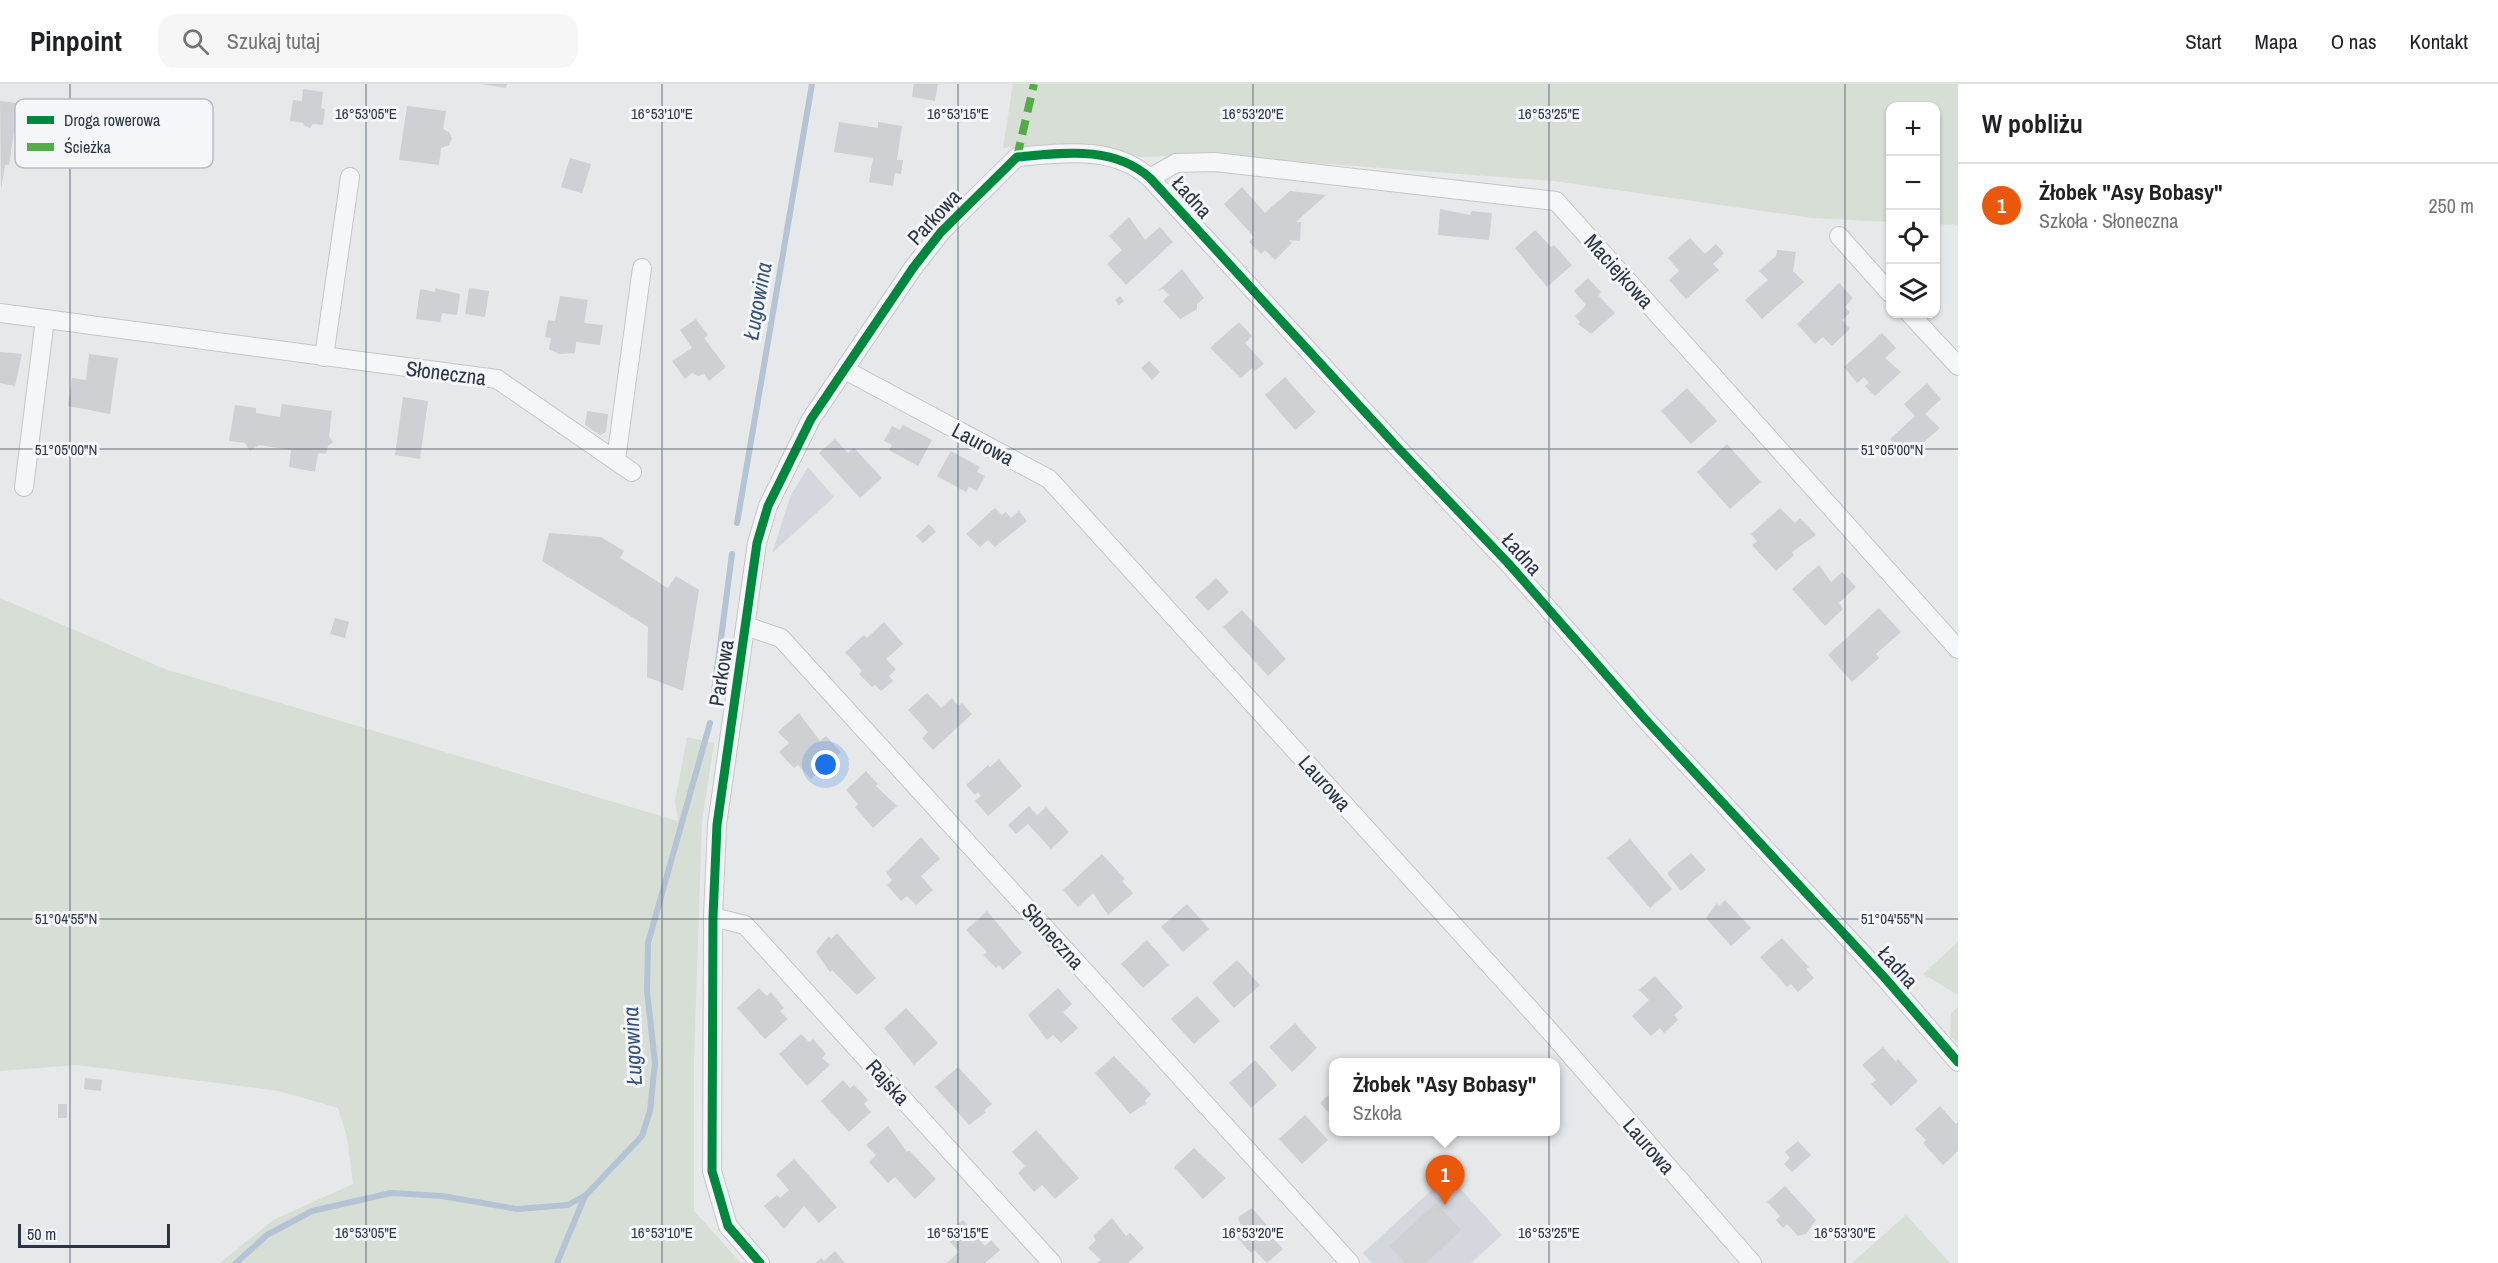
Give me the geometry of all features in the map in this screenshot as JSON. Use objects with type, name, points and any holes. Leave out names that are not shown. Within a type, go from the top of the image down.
[{"type":"street","name":"Ładna","points":[[1017,157],[1103,154],[1137,166],[1150,178],[1406,457],[1508,563],[1669,746],[1884,977],[1958,1062]]},
{"type":"street","name":"Parkowa","points":[[760,1263],[728,1226],[712,1171],[713,917],[717,825],[722,774],[757,543],[768,506],[811,419],[913,268],[941,232],[1017,157]]},
{"type":"street","name":"Maciejkowa","points":[[1150,178],[1176,163],[1215,162],[1556,201],[1958,649]]},
{"type":"street","points":[[324,357],[350,177]]},
{"type":"street","points":[[1839,236],[1886,288]]},
{"type":"street","points":[[615,460],[642,268]]},
{"type":"street","name":"Słoneczna","points":[[0,313],[497,379],[632,472]]},
{"type":"street","points":[[1914,318],[1958,366]]},
{"type":"street","points":[[24,487],[45,319]]},
{"type":"street","name":"Laurowa","points":[[845,370],[1049,479],[1547,1028],[1752,1263]]},
{"type":"street","name":"Słoneczna","points":[[746,626],[781,638],[1350,1263]]},
{"type":"street","name":"Rajska","points":[[713,917],[745,925],[1052,1263]]},
{"type":"shaded area","points":[[1013,84],[1958,84],[1958,225],[1940,224],[1940,102],[1886,102],[1886,222],[1812,218],[1554,181],[1210,155],[1140,157],[1055,144],[1003,148]]},
{"type":"shaded area","points":[[808,467],[834,497],[772,553],[791,495]]},
{"type":"shaded area","points":[[0,598],[165,669],[678,821],[675,801],[687,737],[714,743],[702,821],[694,1060],[694,1211],[741,1263],[220,1263],[273,1220],[353,1184],[347,1137],[338,1108],[279,1091],[77,1065],[0,1071]]},
{"type":"shaded area","points":[[1958,942],[1958,995],[1923,974]]},
{"type":"shaded area","points":[[1958,1007],[1958,1044],[1950,1036],[1951,1013]]},
{"type":"shaded area","points":[[1448,1175],[1502,1235],[1471,1263],[1372,1263],[1363,1253]]},
{"type":"shaded area","points":[[1906,1215],[1950,1263],[1852,1263]]},
{"type":"building","points":[[481,84],[507,84],[506,88]]},
{"type":"building","points":[[914,84],[938,84],[935,101],[912,97]]},
{"type":"building","points":[[303,89],[323,92],[321,108],[325,109],[323,125],[313,124],[310,128],[303,125],[304,123],[290,121],[293,100],[302,101]]},
{"type":"building","points":[[0,101],[15,103],[15,132],[9,165],[5,165],[1,189]]},
{"type":"building","points":[[407,106],[446,111],[443,129],[449,132],[452,138],[449,145],[441,148],[439,165],[399,160]]},
{"type":"building","points":[[839,122],[878,128],[878,122],[902,126],[897,160],[903,160],[901,174],[895,173],[893,186],[869,182],[873,158],[834,152]]},
{"type":"building","points":[[570,158],[591,164],[582,193],[561,187]]},
{"type":"building","points":[[1242,187],[1265,213],[1290,191],[1326,195],[1296,222],[1301,222],[1300,241],[1289,240],[1292,243],[1275,260],[1265,250],[1261,254],[1249,242],[1254,237],[1224,204]]},
{"type":"building","points":[[1440,209],[1470,215],[1472,211],[1492,213],[1489,240],[1438,235]]},
{"type":"building","points":[[1129,217],[1145,240],[1160,227],[1173,242],[1126,285],[1107,264],[1122,250],[1109,236]]},
{"type":"building","points":[[1535,230],[1551,247],[1554,245],[1572,265],[1547,287],[1515,248]]},
{"type":"building","points":[[1690,238],[1705,254],[1716,244],[1724,253],[1713,264],[1719,270],[1686,299],[1669,280],[1679,271],[1668,258]]},
{"type":"building","points":[[1777,250],[1796,252],[1793,271],[1804,282],[1762,319],[1745,300],[1768,280],[1759,271],[1776,256]]},
{"type":"building","points":[[1182,269],[1204,298],[1197,304],[1197,309],[1180,319],[1163,301],[1169,295],[1163,289],[1158,291]]},
{"type":"building","points":[[1588,278],[1601,292],[1598,295],[1615,313],[1591,334],[1578,324],[1580,322],[1575,316],[1586,305],[1574,291]]},
{"type":"building","points":[[1839,283],[1853,298],[1845,307],[1850,313],[1842,320],[1850,329],[1832,346],[1823,337],[1815,344],[1797,324]]},
{"type":"building","points":[[435,288],[460,294],[457,315],[442,313],[440,322],[416,319],[420,289],[435,292]]},
{"type":"building","points":[[469,288],[489,291],[485,317],[465,314]]},
{"type":"building","points":[[560,296],[588,300],[584,323],[603,325],[600,345],[576,342],[575,353],[559,354],[549,349],[551,338],[545,337],[548,320],[555,321]]},
{"type":"building","points":[[1120,296],[1124,301],[1119,305],[1115,300]]},
{"type":"building","points":[[696,319],[708,335],[704,338],[726,367],[709,381],[704,374],[698,376],[692,373],[685,379],[672,361],[692,348],[680,330]]},
{"type":"building","points":[[1239,322],[1252,336],[1245,343],[1264,364],[1255,371],[1252,368],[1241,378],[1210,348]]},
{"type":"building","points":[[1882,333],[1896,348],[1885,358],[1901,372],[1875,396],[1865,386],[1869,383],[1864,377],[1857,383],[1844,367]]},
{"type":"building","points":[[0,352],[22,354],[15,386],[0,383]]},
{"type":"building","points":[[89,354],[118,358],[110,414],[68,406],[72,378],[86,380]]},
{"type":"building","points":[[1149,361],[1160,372],[1152,380],[1141,368]]},
{"type":"building","points":[[1285,377],[1316,412],[1295,430],[1265,395]]},
{"type":"building","points":[[1927,383],[1941,399],[1925,414],[1940,428],[1907,457],[1890,439],[1915,416],[1904,404]]},
{"type":"building","points":[[1687,388],[1717,421],[1691,444],[1661,411]]},
{"type":"building","points":[[403,397],[428,401],[420,459],[395,455]]},
{"type":"building","points":[[282,404],[332,411],[329,436],[333,442],[328,446],[326,454],[318,453],[315,472],[289,467],[291,450],[259,445],[250,451],[245,443],[229,441],[235,405],[256,408],[256,413],[280,417]]},
{"type":"building","points":[[587,411],[608,414],[606,432],[600,435],[585,425]]},
{"type":"building","points":[[903,425],[932,440],[918,466],[889,450],[892,445],[884,441],[892,426],[900,430]]},
{"type":"building","points":[[835,439],[848,453],[854,448],[882,478],[860,498],[819,453]]},
{"type":"building","points":[[1727,444],[1761,482],[1730,509],[1697,472]]},
{"type":"building","points":[[951,451],[980,467],[977,472],[985,476],[977,491],[969,487],[966,492],[937,476]]},
{"type":"building","points":[[995,508],[1002,515],[1006,512],[1011,518],[1019,511],[1027,521],[995,547],[988,540],[980,547],[966,534]]},
{"type":"building","points":[[1780,508],[1795,523],[1800,518],[1816,535],[1792,552],[1794,555],[1776,571],[1752,545],[1757,541],[1751,534]]},
{"type":"building","points":[[929,524],[936,532],[923,543],[916,536]]},
{"type":"building","points":[[549,533],[601,537],[624,551],[620,558],[668,588],[676,576],[699,590],[683,691],[647,677],[648,627],[542,561]]},
{"type":"building","points":[[1819,565],[1831,582],[1842,572],[1856,587],[1839,603],[1843,609],[1825,626],[1792,589]]},
{"type":"building","points":[[1216,578],[1229,592],[1208,611],[1195,597]]},
{"type":"building","points":[[1879,608],[1901,632],[1876,654],[1879,658],[1852,682],[1828,655]]},
{"type":"building","points":[[1242,610],[1286,659],[1268,676],[1223,627]]},
{"type":"building","points":[[335,618],[349,622],[345,638],[330,634]]},
{"type":"building","points":[[884,622],[903,644],[886,659],[896,669],[889,676],[893,681],[881,691],[875,685],[872,687],[859,674],[862,671],[845,652],[864,635],[867,638]]},
{"type":"building","points":[[927,693],[941,708],[952,698],[958,706],[962,703],[972,714],[933,750],[922,738],[928,732],[908,710]]},
{"type":"building","points":[[799,713],[820,741],[826,736],[841,752],[811,779],[798,765],[794,768],[779,752],[789,743],[778,732]]},
{"type":"building","points":[[999,759],[1022,786],[988,816],[975,801],[981,796],[978,792],[975,795],[966,785],[988,765],[990,767]]},
{"type":"building","points":[[866,771],[878,784],[876,786],[897,806],[873,828],[855,807],[858,804],[846,790]]},
{"type":"building","points":[[1029,806],[1037,815],[1046,807],[1069,832],[1051,849],[1028,824],[1016,834],[1008,825]]},
{"type":"building","points":[[921,837],[940,859],[921,876],[933,890],[916,905],[907,896],[901,901],[887,885],[892,880],[886,873]]},
{"type":"building","points":[[1630,839],[1672,889],[1650,908],[1607,858]]},
{"type":"building","points":[[1691,853],[1706,870],[1681,891],[1667,873]]},
{"type":"building","points":[[1102,854],[1125,879],[1122,881],[1133,893],[1108,915],[1093,893],[1078,907],[1063,890]]},
{"type":"building","points":[[1725,900],[1751,928],[1731,946],[1706,918],[1717,903],[1719,906]]},
{"type":"building","points":[[1187,904],[1209,929],[1183,952],[1161,927]]},
{"type":"building","points":[[987,911],[1022,953],[1003,970],[999,965],[996,968],[983,955],[987,952],[966,930]]},
{"type":"building","points":[[837,933],[876,978],[857,995],[832,970],[830,972],[816,952],[829,936],[831,939]]},
{"type":"building","points":[[1782,938],[1809,967],[1806,969],[1814,978],[1798,992],[1791,984],[1787,987],[1760,957]]},
{"type":"building","points":[[1147,940],[1169,965],[1143,988],[1121,964]]},
{"type":"building","points":[[1237,960],[1260,985],[1234,1008],[1212,983]]},
{"type":"building","points":[[1655,976],[1683,1007],[1674,1015],[1678,1020],[1664,1033],[1660,1028],[1651,1036],[1632,1016],[1649,1000],[1639,990]]},
{"type":"building","points":[[759,988],[767,996],[771,992],[784,1008],[780,1011],[788,1019],[765,1039],[737,1008]]},
{"type":"building","points":[[1058,988],[1072,1004],[1063,1012],[1078,1028],[1061,1043],[1053,1035],[1047,1040],[1028,1015]]},
{"type":"building","points":[[1197,996],[1220,1021],[1194,1044],[1171,1019]]},
{"type":"building","points":[[906,1008],[938,1043],[914,1065],[884,1028]]},
{"type":"building","points":[[1295,1023],[1317,1048],[1292,1072],[1269,1047]]},
{"type":"building","points":[[801,1034],[809,1042],[813,1039],[826,1054],[822,1058],[830,1065],[807,1086],[779,1054]]},
{"type":"building","points":[[1883,1047],[1896,1062],[1898,1059],[1918,1081],[1891,1106],[1871,1084],[1876,1080],[1862,1065]]},
{"type":"building","points":[[1114,1056],[1151,1094],[1145,1101],[1147,1103],[1130,1114],[1095,1073]]},
{"type":"building","points":[[1255,1060],[1277,1085],[1251,1108],[1229,1083]]},
{"type":"building","points":[[958,1067],[992,1104],[984,1111],[986,1112],[969,1125],[935,1087]]},
{"type":"building","points":[[85,1078],[102,1080],[101,1091],[84,1089]]},
{"type":"building","points":[[843,1080],[850,1088],[854,1085],[868,1100],[864,1104],[871,1112],[849,1132],[821,1101]]},
{"type":"building","points":[[1329,1095],[1329,1113],[1320,1103]]},
{"type":"building","points":[[58,1104],[67,1104],[67,1118],[58,1118]]},
{"type":"building","points":[[1940,1106],[1956,1124],[1958,1122],[1958,1151],[1943,1165],[1923,1143],[1926,1140],[1915,1129]]},
{"type":"building","points":[[1305,1115],[1328,1140],[1302,1164],[1279,1139]]},
{"type":"building","points":[[888,1126],[907,1152],[909,1150],[936,1179],[915,1199],[895,1177],[888,1183],[869,1162],[876,1155],[866,1145]]},
{"type":"building","points":[[1036,1130],[1079,1178],[1055,1199],[1042,1185],[1034,1192],[1018,1173],[1025,1166],[1012,1152]]},
{"type":"building","points":[[1798,1141],[1811,1155],[1792,1172],[1784,1164],[1790,1158],[1785,1152]]},
{"type":"building","points":[[1194,1148],[1226,1178],[1203,1199],[1174,1167]]},
{"type":"building","points":[[794,1159],[837,1207],[819,1223],[804,1206],[784,1229],[764,1206],[777,1195],[780,1198],[789,1190],[776,1175]]},
{"type":"building","points":[[1785,1186],[1816,1220],[1806,1234],[1798,1236],[1787,1224],[1783,1228],[1776,1220],[1780,1216],[1767,1202]]},
{"type":"building","points":[[1436,1203],[1461,1230],[1426,1263],[1405,1263],[1389,1246]]},
{"type":"building","points":[[1252,1208],[1273,1232],[1270,1235],[1283,1249],[1267,1263],[1254,1250],[1251,1253],[1233,1233],[1241,1226],[1238,1217]]},
{"type":"building","points":[[1112,1218],[1126,1236],[1130,1233],[1144,1248],[1128,1263],[1097,1263],[1101,1260],[1088,1248],[1096,1240],[1093,1236]]},
{"type":"building","points":[[963,1220],[985,1246],[991,1240],[1000,1250],[985,1263],[947,1263],[959,1252],[945,1236]]},
{"type":"building","points":[[835,1251],[845,1263],[816,1263],[821,1258],[824,1261]]},
{"type":"waterway","name":"Ługowina","points":[[737,523],[812,84]]},
{"type":"waterway","name":"Ługowina","points":[[714,692],[732,554]]},
{"type":"waterway","name":"Ługowina","points":[[236,1263],[267,1235],[312,1211],[391,1193],[442,1196],[517,1209],[568,1205],[586,1195],[642,1136],[650,1111],[655,1063],[647,991],[648,943],[710,723]]},
{"type":"waterway","points":[[557,1263],[585,1196]]},
{"type":"marked path","points":[[1017,157],[1034,84]]},
{"type":"cycle path","points":[[760,1263],[728,1226],[712,1171],[713,917],[717,825],[757,543],[768,506],[811,419],[913,268],[941,232],[1017,157],[1070,153],[1104,156],[1136,167],[1150,178],[1399,449],[1508,563],[1645,719],[1884,977],[1958,1062]]},
{"type":"place","name":"Żłobek \"Asy Bobasy\"","points":[[1445,1205]]}]
